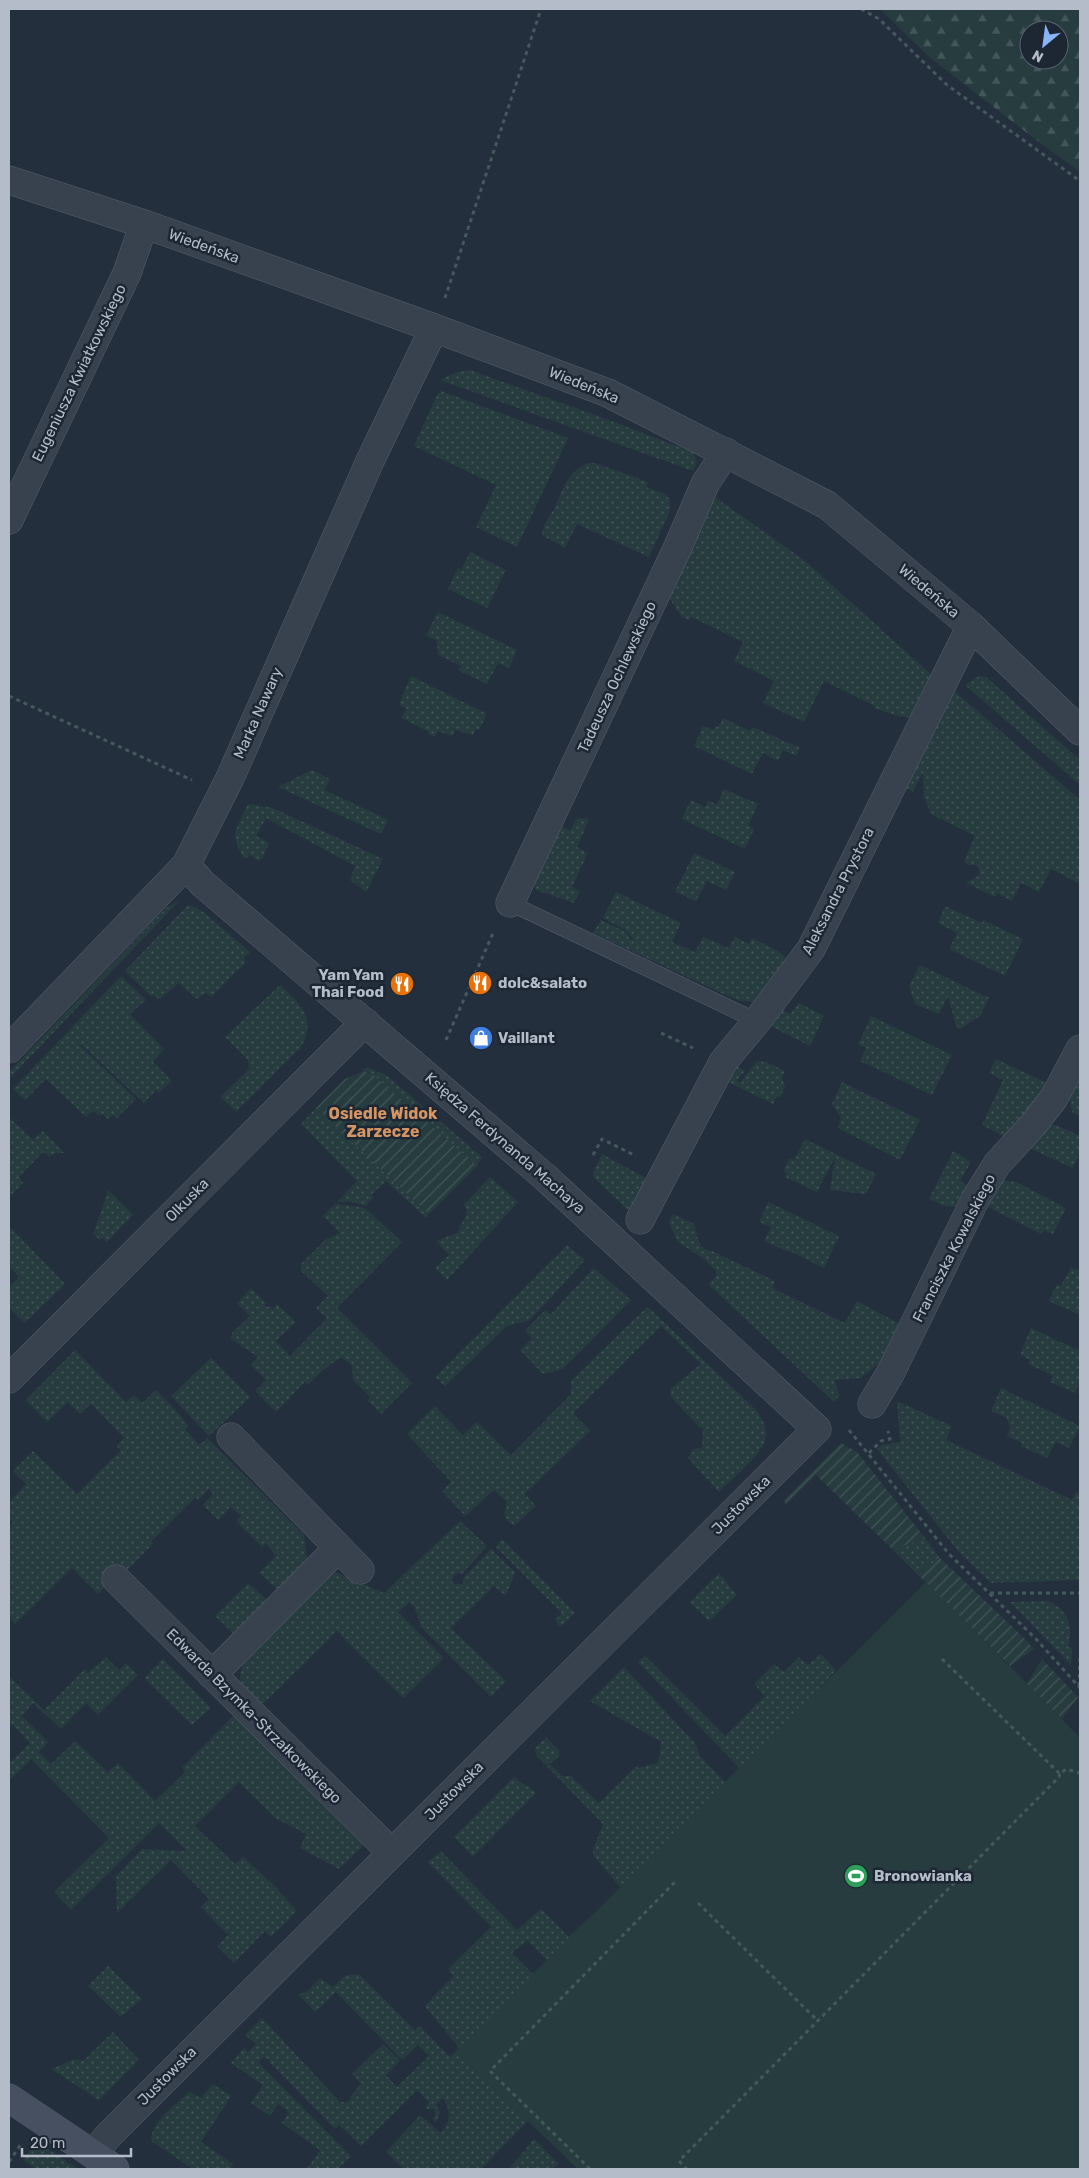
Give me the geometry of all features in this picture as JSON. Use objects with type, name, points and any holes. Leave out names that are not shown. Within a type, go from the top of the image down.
[{"type":"street","name":"Wiedeńska","points":[[9,180],[144,224],[434,328],[608,393],[726,452],[827,504],[970,626],[1080,731]]},
{"type":"street","name":"Eugeniusza Kwiatkowskiego","points":[[9,520],[127,273],[144,224]]},
{"type":"street","name":"Marka Nawary","points":[[9,1049],[186,865],[219,800],[370,461],[434,328]]},
{"type":"street","name":"Tadeusza Ochlewskiego","points":[[510,903],[677,549],[704,484],[726,452]]},
{"type":"street","name":"Aleksandra Prystora","points":[[640,1220],[723,1062],[811,950],[970,626]]},
{"type":"street","name":"Księdza Ferdynanda Machaya","points":[[186,865],[203,884],[546,1178],[817,1429]]},
{"type":"street","name":"Olkuska","points":[[9,1379],[365,1022]]},
{"type":"street","name":"Franciszka Kowalskiego","points":[[872,1404],[891,1372],[976,1198],[997,1164],[1054,1098],[1080,1049]]},
{"type":"street","name":"Justowska","points":[[93,2154],[108,2136],[817,1429]]},
{"type":"street","points":[[230,1437],[360,1570]]},
{"type":"street","points":[[212,1675],[338,1548]]},
{"type":"street","name":"Edwarda Bzymka-Strzałkowskiego","points":[[116,1579],[392,1852]]},
{"type":"street","points":[[9,2098],[115,2169]]},
{"type":"lane","points":[[510,903],[757,1021]]},
{"type":"path","points":[[434,328],[541,9]]},
{"type":"path","points":[[861,9],[879,19],[947,85],[1080,181]]},
{"type":"path","points":[[9,696],[204,785],[219,800]]},
{"type":"path","points":[[446,1040],[501,914],[510,903]]},
{"type":"path","points":[[662,1033],[694,1048]]},
{"type":"path","points":[[593,1155],[602,1139],[637,1156]]},
{"type":"path","points":[[848,1428],[949,1554],[1036,1639],[1080,1687]]},
{"type":"path","points":[[989,1593],[1080,1592]]},
{"type":"path","points":[[1080,1657],[1080,1687]]},
{"type":"path","points":[[942,1659],[1060,1774]]},
{"type":"path","points":[[684,2169],[686,2168],[679,2161],[1060,1777],[1060,1774],[1066,1769],[1080,1772]]},
{"type":"path","points":[[590,2169],[490,2071],[675,1882]]},
{"type":"path","points":[[698,1903],[818,2021]]},
{"type":"path","points":[[9,2162],[23,2142]]},
{"type":"green space","points":[[880,9],[1080,9],[1080,172],[928,56]]},
{"type":"green space","points":[[470,370],[693,452],[697,462],[693,471],[440,380],[457,372]]},
{"type":"green space","points":[[441,391],[568,438],[517,547],[476,527],[496,485],[414,446],[437,395]]},
{"type":"green space","points":[[588,463],[595,463],[648,482],[646,487],[664,494],[670,499],[670,511],[649,557],[577,524],[565,548],[542,535],[546,522],[567,481],[575,471]]},
{"type":"green space","points":[[712,495],[804,560],[933,676],[913,718],[897,716],[875,708],[875,706],[824,681],[804,722],[763,703],[774,681],[734,661],[743,642],[691,617],[689,620],[682,617],[668,596]]},
{"type":"green space","points":[[470,552],[506,570],[487,608],[448,589],[458,568],[461,570]]},
{"type":"green space","points":[[438,612],[517,650],[509,668],[498,663],[487,684],[458,670],[461,666],[438,655],[437,641],[426,635]]},
{"type":"green space","points":[[411,676],[487,714],[479,730],[476,729],[473,735],[455,730],[452,736],[438,731],[435,737],[402,718],[406,708],[399,704]]},
{"type":"green space","points":[[979,676],[986,677],[1080,760],[1080,785],[965,685]]},
{"type":"green space","points":[[952,689],[1080,800],[1080,884],[1051,869],[1039,892],[1021,883],[1012,901],[997,893],[995,897],[966,883],[979,875],[979,868],[976,865],[968,865],[964,861],[975,836],[931,814],[924,797],[923,772],[913,792],[903,787]]},
{"type":"green space","points":[[723,718],[750,731],[753,727],[800,748],[796,756],[783,750],[778,761],[763,753],[752,774],[694,746],[703,726],[713,730],[715,726],[718,727]]},
{"type":"green space","points":[[312,770],[330,779],[325,790],[388,820],[381,834],[278,787]]},
{"type":"green space","points":[[724,789],[758,804],[748,826],[754,829],[745,849],[682,819],[691,800],[705,807],[708,801],[717,804]]},
{"type":"green space","points":[[248,804],[273,808],[383,859],[366,892],[350,880],[355,866],[266,818],[256,836],[269,843],[263,858],[258,861],[250,855],[245,859],[237,844],[236,831]]},
{"type":"green space","points":[[584,818],[589,820],[577,847],[588,853],[572,887],[580,891],[574,903],[536,890],[534,883],[561,826],[570,831],[576,819]]},
{"type":"green space","points":[[694,853],[735,872],[726,890],[707,881],[696,901],[675,892]]},
{"type":"green space","points":[[616,892],[681,923],[672,942],[695,952],[703,937],[729,948],[735,937],[749,944],[752,938],[778,951],[789,961],[755,1002],[732,998],[593,933],[601,920],[626,932],[631,940],[634,940],[627,931],[603,918]]},
{"type":"green space","points":[[180,900],[9,1079],[9,1072],[165,909]]},
{"type":"green space","points":[[190,905],[202,911],[250,952],[243,959],[246,962],[211,997],[206,993],[196,999],[179,983],[160,999],[151,996],[125,971]]},
{"type":"green space","points":[[945,906],[982,923],[983,920],[1023,939],[1005,976],[949,949],[957,933],[938,923]]},
{"type":"green space","points":[[920,965],[989,998],[980,1016],[960,1029],[956,1026],[948,996],[939,1014],[915,1004],[909,986]]},
{"type":"green space","points":[[121,976],[146,1000],[130,1014],[164,1049],[153,1062],[172,1081],[159,1093],[156,1090],[144,1103],[81,1044],[80,1046],[136,1099],[117,1118],[113,1115],[108,1119],[102,1114],[99,1116],[93,1111],[86,1117],[46,1079],[25,1100],[13,1089]]},
{"type":"green space","points":[[280,985],[300,1006],[304,1013],[307,1020],[306,1037],[301,1047],[236,1112],[220,1097],[249,1069],[248,1060],[225,1037]]},
{"type":"green space","points":[[799,1003],[824,1016],[810,1046],[768,1025],[781,1009],[790,1014]]},
{"type":"green space","points":[[871,1016],[952,1055],[932,1095],[860,1061],[866,1048],[858,1044]]},
{"type":"green space","points":[[996,1059],[1049,1084],[1007,1138],[982,1125],[1003,1080],[989,1073]]},
{"type":"green space","points":[[757,1061],[766,1062],[785,1071],[782,1078],[785,1087],[780,1097],[777,1096],[773,1104],[726,1081],[735,1065],[745,1071],[737,1080],[740,1083]]},
{"type":"green space","points":[[369,1068],[386,1075],[482,1157],[477,1166],[371,1073],[361,1069]]},
{"type":"green space","points":[[364,1071],[371,1073],[477,1166],[429,1214],[316,1108],[345,1079]]},
{"type":"green space","points":[[1080,1073],[1080,1116],[1072,1112],[1069,1097]]},
{"type":"green space","points":[[842,1082],[920,1120],[900,1160],[838,1128],[841,1118],[832,1104]]},
{"type":"green space","points":[[316,1108],[429,1214],[426,1218],[386,1181],[371,1195],[373,1197],[366,1206],[352,1202],[337,1202],[357,1181],[301,1124]]},
{"type":"green space","points":[[9,1117],[33,1140],[43,1131],[64,1153],[57,1153],[49,1157],[43,1152],[19,1177],[23,1183],[9,1197]]},
{"type":"green space","points":[[1047,1125],[1056,1125],[1080,1136],[1080,1152],[1073,1168],[1029,1148]]},
{"type":"green space","points":[[805,1139],[876,1174],[866,1194],[830,1190],[835,1157],[817,1192],[785,1177],[787,1173],[783,1171],[790,1158],[794,1160]]},
{"type":"green space","points":[[953,1151],[971,1162],[960,1181],[969,1187],[958,1207],[944,1206],[929,1199]]},
{"type":"green space","points":[[602,1154],[648,1179],[630,1212],[594,1178],[593,1173]]},
{"type":"green space","points":[[490,1177],[518,1202],[447,1280],[435,1268],[449,1255],[436,1241],[457,1233],[466,1215],[467,1209],[463,1205]]},
{"type":"green space","points":[[1000,1180],[1016,1182],[1066,1208],[1053,1234],[1044,1230],[1041,1234],[986,1206]]},
{"type":"green space","points":[[107,1189],[133,1215],[107,1242],[102,1238],[100,1240],[93,1234]]},
{"type":"green space","points":[[768,1202],[839,1236],[824,1268],[790,1251],[764,1241],[771,1227],[759,1222]]},
{"type":"green space","points":[[335,1204],[366,1209],[402,1242],[337,1308],[412,1383],[381,1414],[367,1400],[370,1397],[353,1380],[352,1365],[341,1357],[323,1370],[308,1385],[305,1382],[276,1412],[255,1391],[266,1380],[251,1365],[258,1357],[231,1339],[232,1333],[250,1316],[237,1303],[251,1288],[266,1303],[267,1307],[269,1306],[273,1309],[277,1304],[296,1322],[276,1341],[290,1356],[327,1318],[316,1308],[328,1296],[301,1271],[301,1264],[325,1240],[340,1233],[323,1216]]},
{"type":"green space","points":[[673,1214],[694,1224],[703,1248],[775,1281],[772,1288],[845,1323],[857,1301],[900,1324],[883,1360],[861,1378],[835,1380],[840,1395],[834,1402],[708,1284],[716,1277],[716,1271],[705,1260],[678,1242],[669,1223]]},
{"type":"green space","points":[[9,1226],[65,1284],[25,1323],[9,1308],[9,1287],[19,1277],[9,1266]]},
{"type":"green space","points":[[567,1245],[585,1260],[530,1320],[507,1326],[445,1386],[435,1377]]},
{"type":"green space","points":[[1071,1267],[1080,1271],[1080,1315],[1049,1301],[1057,1284],[1061,1286]]},
{"type":"green space","points":[[594,1268],[631,1300],[563,1369],[543,1374],[520,1350],[532,1338],[525,1331],[545,1310],[551,1314]]},
{"type":"green space","points":[[646,1308],[649,1308],[757,1411],[765,1426],[766,1437],[764,1444],[753,1459],[719,1492],[688,1458],[694,1449],[702,1448],[703,1428],[700,1428],[671,1397],[670,1389],[701,1364],[661,1326],[573,1413],[590,1431],[525,1494],[536,1506],[514,1526],[506,1519],[504,1512],[506,1501],[494,1490],[465,1516],[442,1491],[451,1482],[407,1434],[435,1406],[463,1435],[477,1422],[511,1455],[571,1394],[571,1381]]},
{"type":"green space","points":[[1031,1328],[1080,1351],[1080,1381],[1075,1393],[1050,1382],[1053,1376],[1028,1364],[1030,1360],[1020,1354]]},
{"type":"green space","points":[[75,1350],[126,1402],[134,1395],[142,1403],[156,1390],[182,1417],[188,1426],[185,1429],[199,1445],[207,1438],[304,1535],[307,1558],[278,1590],[259,1573],[276,1556],[266,1543],[262,1547],[236,1521],[241,1516],[231,1507],[218,1520],[203,1505],[213,1494],[209,1489],[198,1500],[195,1498],[151,1542],[153,1544],[125,1572],[122,1570],[98,1594],[72,1568],[15,1624],[9,1617],[9,1527],[13,1522],[9,1518],[9,1503],[26,1484],[13,1471],[33,1451],[77,1494],[121,1450],[116,1446],[124,1438],[91,1404],[80,1414],[68,1402],[47,1422],[26,1400]]},
{"type":"green space","points":[[211,1358],[250,1397],[209,1436],[171,1396]]},
{"type":"green space","points":[[1001,1388],[1080,1426],[1069,1448],[1056,1442],[1047,1458],[1021,1446],[1022,1443],[1007,1436],[1010,1428],[1007,1418],[991,1411]]},
{"type":"green space","points":[[897,1401],[952,1426],[946,1440],[1072,1500],[1076,1492],[1080,1494],[1080,1580],[991,1583],[958,1551],[877,1449],[882,1445],[900,1442]]},
{"type":"green space","points":[[841,1443],[857,1452],[925,1538],[893,1550],[816,1475],[786,1505],[784,1500]]},
{"type":"green space","points":[[460,1521],[487,1546],[462,1574],[454,1575],[453,1584],[463,1584],[464,1577],[491,1549],[515,1572],[506,1596],[494,1586],[451,1628],[506,1681],[491,1697],[421,1627],[415,1608],[410,1602],[398,1612],[444,1658],[403,1698],[337,1631],[265,1702],[257,1704],[247,1694],[240,1680],[244,1661],[335,1572],[384,1593]]},
{"type":"green space","points":[[925,1538],[940,1558],[917,1574],[893,1550]]},
{"type":"green space","points":[[502,1539],[575,1613],[560,1627],[555,1620],[562,1613],[496,1547]]},
{"type":"green space","points":[[940,1558],[1034,1649],[1010,1666],[917,1574]]},
{"type":"green space","points":[[719,1573],[737,1595],[709,1621],[690,1602]]},
{"type":"green space","name":"Bronowianka","points":[[926,1582],[1080,1738],[1080,2169],[578,2169],[456,2051]]},
{"type":"green space","points":[[248,1583],[267,1600],[235,1635],[215,1616]]},
{"type":"green space","points":[[1047,1601],[1060,1608],[1067,1619],[1070,1632],[1068,1646],[1072,1649],[1071,1665],[1010,1602]]},
{"type":"green space","points":[[821,1654],[836,1670],[820,1688],[1010,1666],[1080,1738],[1080,1769],[619,1889],[620,1887],[593,1855],[593,1850],[603,1824],[536,1755],[535,1748],[546,1737],[559,1751],[559,1756],[550,1764],[562,1776],[571,1776],[599,1803],[636,1766],[638,1768],[658,1763],[661,1742],[590,1701],[624,1667],[695,1743],[700,1756],[725,1782],[739,1768],[638,1662],[645,1656],[725,1736],[765,1696],[754,1684],[774,1664],[784,1672],[799,1657],[808,1665]]},
{"type":"green space","points":[[106,1657],[119,1670],[126,1663],[138,1675],[98,1715],[86,1703],[61,1729],[33,1703],[22,1716],[48,1742],[39,1752],[51,1764],[75,1741],[108,1772],[118,1763],[155,1801],[185,1772],[182,1768],[236,1713],[360,1836],[363,1846],[339,1869],[300,1848],[306,1834],[276,1819],[239,1782],[195,1826],[235,1864],[243,1857],[274,1885],[297,1911],[271,1937],[265,1931],[234,1963],[217,1946],[228,1935],[201,1907],[209,1899],[171,1860],[117,1913],[116,1876],[142,1849],[187,1851],[159,1823],[71,1910],[54,1892],[109,1838],[31,1759],[9,1781],[9,1764],[30,1743],[9,1721],[9,1676],[44,1710],[85,1669],[88,1673]]},
{"type":"green space","points":[[163,1659],[211,1708],[192,1725],[144,1678]]},
{"type":"green space","points":[[1042,1659],[1078,1697],[1062,1719],[1027,1684]]},
{"type":"green space","points":[[514,1777],[536,1793],[473,1857],[454,1837]]},
{"type":"green space","points":[[441,1851],[517,1930],[541,1909],[569,1937],[590,1917],[586,2169],[578,2169],[528,2121],[481,2169],[404,2169],[386,2152],[420,2115],[441,2133],[447,2124],[449,2116],[443,2098],[436,2104],[440,2113],[436,2122],[433,2120],[435,2115],[434,2109],[426,2109],[429,2102],[417,2090],[361,2146],[339,2125],[335,2129],[264,2057],[258,2062],[351,2156],[338,2169],[307,2169],[320,2150],[282,2123],[289,2112],[278,2104],[270,2116],[251,2103],[263,2085],[231,2063],[244,2048],[248,2052],[256,2044],[245,2035],[262,2018],[339,2101],[346,2103],[361,2084],[352,2074],[383,2044],[400,2061],[386,2075],[397,2087],[429,2056],[418,2045],[402,2060],[336,1992],[315,2012],[298,1994],[307,1992],[320,1978],[333,1987],[347,1975],[360,1975],[415,2030],[420,2026],[450,2057],[459,2048],[425,2006],[453,1976],[448,1969],[491,1927],[428,1862]],"holes":[[[527,1940],[547,1960],[533,1974],[512,1953]]]},
{"type":"green space","points":[[108,1966],[142,1999],[121,2017],[88,1986]]},
{"type":"green space","points":[[113,2032],[139,2060],[99,2100],[51,2069],[75,2059],[83,2061]]},
{"type":"green space","points":[[213,2084],[231,2096],[201,2142],[233,2164],[230,2169],[193,2169],[151,2141],[152,2134],[165,2114],[189,2092],[201,2098]]},
{"type":"green space","points":[[534,2139],[559,2164],[552,2169],[509,2169]]},
{"type":"green space","points":[[36,2141],[78,2169],[36,2169],[23,2160]]},
{"type":"place","name":"dolc&salato","points":[[480,983]]},
{"type":"place","name":"Yam Yam Thai Food","points":[[402,984]]},
{"type":"place","name":"Vaillant","points":[[481,1038]]},
{"type":"place","name":"Bronowianka","points":[[856,1876]]},
{"type":"district","name":"Osiedle Widok Zarzecze","points":[[383,1122]]}]
